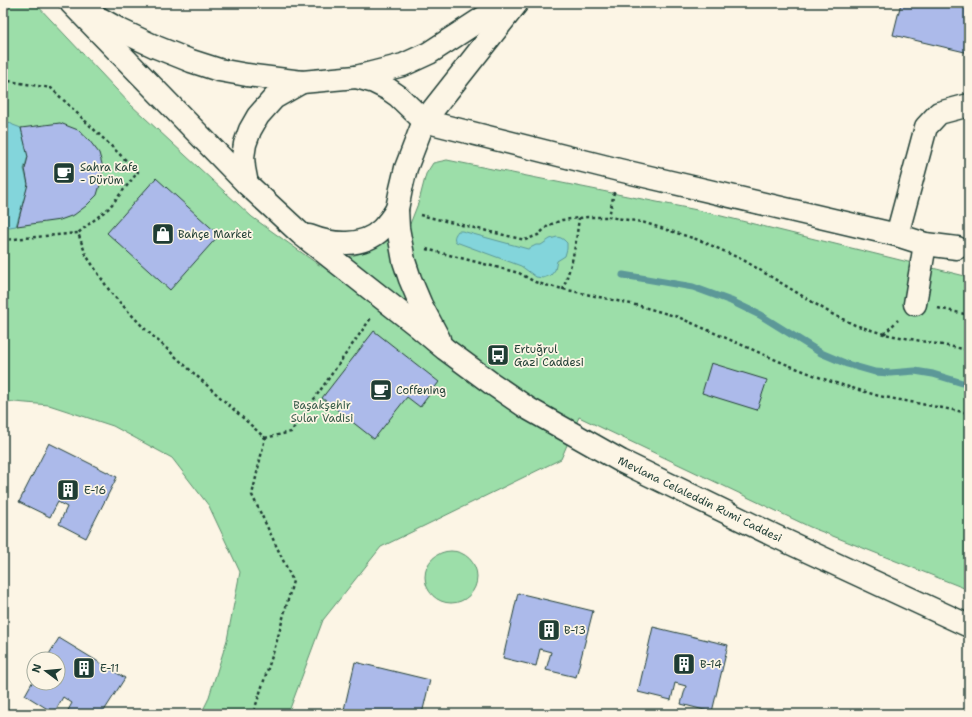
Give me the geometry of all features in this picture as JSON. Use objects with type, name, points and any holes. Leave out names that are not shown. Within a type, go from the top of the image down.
[{"type":"street","points":[[71,3],[120,30],[191,61],[219,70],[240,74],[302,82],[356,77],[403,65],[429,53],[506,3]]},
{"type":"street","name":"Mevlana Celaleddin Rumi Caddesi","points":[[71,3],[247,184],[301,234],[415,324],[444,349],[491,383],[529,409],[621,461],[775,536],[969,626]]},
{"type":"street","points":[[444,349],[421,305],[410,280],[404,261],[398,228],[397,209],[400,189],[406,168],[424,121],[517,3]]},
{"type":"street","points":[[356,77],[374,82],[388,89],[398,96],[424,121],[619,170],[897,235],[925,244],[957,248]]},
{"type":"street","points":[[247,184],[243,157],[245,144],[250,130],[258,116],[274,98],[302,82]]},
{"type":"street","points":[[897,235],[926,127],[939,113],[969,105]]},
{"type":"street","points":[[301,234],[330,242],[358,242],[381,230],[391,219],[397,209]]},
{"type":"street","points":[[915,304],[925,244]]},
{"type":"path","points":[[3,83],[8,82],[51,88],[138,172],[109,208],[78,233],[3,240]]},
{"type":"path","points":[[609,217],[619,170]]},
{"type":"path","points":[[397,209],[525,240],[538,235],[549,225],[562,220],[588,217],[609,217],[642,222],[702,241],[745,260],[832,314],[856,325],[884,334],[969,350]]},
{"type":"path","points":[[563,290],[572,261],[579,218]]},
{"type":"path","points":[[78,233],[86,255],[111,293],[144,328],[265,438]]},
{"type":"path","points":[[400,243],[519,272],[534,282],[563,290],[640,306],[678,317],[796,368],[829,381],[872,394],[969,412]]},
{"type":"path","points":[[915,304],[969,315]]},
{"type":"path","points":[[265,438],[291,432],[360,334]]},
{"type":"path","points":[[253,714],[276,644],[293,581],[252,495],[265,438]]},
{"type":"green space","name":"Başakşehir Sular Vadisi","points":[[3,3],[35,3],[131,105],[252,217],[319,265],[362,253],[382,244],[410,224],[419,201],[426,174],[433,163],[447,160],[697,210],[969,277],[969,590],[810,527],[579,417],[561,459],[381,547],[323,620],[288,714],[201,714],[208,700],[227,640],[240,572],[209,506],[172,458],[113,426],[49,405],[3,401]]},
{"type":"green space","points":[[451,551],[461,553],[469,559],[475,567],[477,577],[475,587],[469,595],[461,601],[451,603],[441,601],[433,595],[427,587],[425,577],[427,567],[433,559],[441,553]]},
{"type":"water","points":[[3,118],[13,125],[21,128],[28,156],[24,169],[28,185],[16,226],[3,228]]},
{"type":"water","points":[[458,231],[528,249],[536,245],[541,245],[550,239],[557,237],[561,238],[567,243],[567,249],[565,256],[557,261],[555,270],[551,275],[543,278],[536,277],[521,266],[456,242],[455,236]]},
{"type":"building","points":[[901,3],[969,3],[969,53],[893,35]]},
{"type":"building","name":"Sahra Kafe - Dürüm","points":[[60,123],[78,130],[89,140],[99,153],[102,164],[102,178],[97,195],[74,215],[60,220],[17,226],[28,184],[25,169],[28,157],[21,128]]},
{"type":"building","name":"Bahçe Market","points":[[156,178],[219,235],[170,290],[107,233]]},
{"type":"building","name":"Coffening","points":[[374,331],[439,382],[420,407],[407,397],[374,439],[322,398]]},
{"type":"building","points":[[711,363],[767,380],[757,410],[702,393]]},
{"type":"building","name":"E-16","points":[[49,443],[117,477],[86,538],[59,524],[67,507],[58,502],[50,517],[19,502]]},
{"type":"building","name":"B-13","points":[[518,593],[593,611],[576,677],[546,670],[551,652],[540,649],[536,666],[503,658]]},
{"type":"building","name":"B-14","points":[[653,627],[728,645],[712,712],[681,704],[686,686],[675,683],[671,700],[638,692]]},
{"type":"building","name":"E-11","points":[[59,638],[125,678],[102,714],[66,714],[72,703],[63,697],[54,713],[25,695],[27,691],[66,691],[66,651],[51,651]]},
{"type":"building","points":[[355,662],[430,680],[422,714],[343,714]]},
{"type":"waterway","points":[[623,275],[693,287],[731,301],[760,315],[821,353],[847,364],[875,372],[890,373],[915,371],[933,374],[969,385]]},
{"type":"place","name":"Sahra Kafe - Dürüm","points":[[64,173]]},
{"type":"place","name":"Bahçe Market","points":[[163,234]]},
{"type":"place","name":"Ertuğrul Gazi Caddesi","points":[[498,355]]},
{"type":"place","name":"Coffening","points":[[381,390]]},
{"type":"place","name":"E-16","points":[[68,490]]},
{"type":"place","name":"B-13","points":[[549,630]]},
{"type":"place","name":"B-14","points":[[684,664]]},
{"type":"place","name":"E-11","points":[[84,668]]}]
